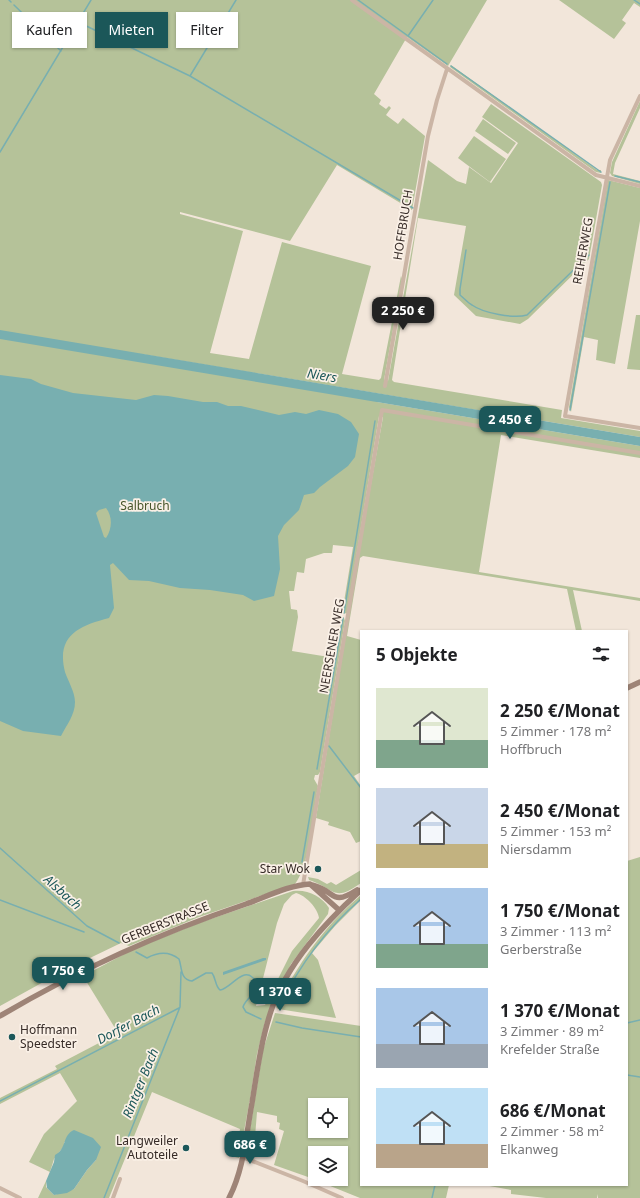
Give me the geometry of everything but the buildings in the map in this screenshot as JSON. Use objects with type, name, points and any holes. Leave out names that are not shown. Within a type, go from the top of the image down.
[{"type":"main road","points":[[628,688],[640,682]]},
{"type":"main road","name":"GERBERSTRASSE","points":[[0,1016],[64,981],[120,953],[216,914],[310,884]]},
{"type":"main road","points":[[310,884],[321,887],[340,898],[360,890]]},
{"type":"main road","points":[[310,884],[339,910]]},
{"type":"main road","points":[[229,1198],[242,1157],[262,1042],[272,1010],[287,977],[302,954],[318,933],[360,890]]},
{"type":"street","points":[[352,0],[596,175],[640,186]]},
{"type":"street","name":"HOFFBRUCH","points":[[385,386],[428,136],[447,69]]},
{"type":"street","name":"REIHERWEG","points":[[640,96],[610,160],[606,177],[565,416],[640,428]]},
{"type":"street","name":"NEERSENER WEG","points":[[303,886],[382,410],[640,454]]},
{"type":"street","points":[[242,1157],[342,1198]]},
{"type":"street","points":[[114,1198],[120,1179]]},
{"type":"street","points":[[0,1188],[20,1198]]},
{"type":"green space","name":"Salbruch","points":[[0,0],[487,0],[448,66],[407,37],[374,94],[381,100],[379,104],[386,109],[389,106],[391,108],[386,115],[398,124],[403,118],[425,136],[412,210],[337,165],[290,241],[180,212],[180,214],[243,231],[210,353],[249,359],[282,242],[371,266],[342,374],[379,380],[381,378],[401,276],[402,279],[384,380],[388,381],[428,160],[457,181],[466,184],[469,167],[491,183],[518,143],[482,117],[491,104],[601,182],[602,185],[589,259],[528,319],[520,324],[476,316],[454,295],[466,226],[418,218],[392,380],[394,382],[562,410],[561,418],[640,431],[640,437],[141,354],[140,358],[377,398],[377,402],[640,446],[640,458],[501,435],[479,572],[640,598],[640,601],[573,590],[582,630],[576,630],[567,589],[363,556],[360,558],[347,636],[360,640],[360,773],[354,776],[360,785],[360,841],[356,843],[350,832],[328,825],[329,822],[316,818],[359,552],[383,417],[379,416],[347,613],[342,614],[353,547],[333,545],[332,553],[324,553],[306,559],[304,573],[297,572],[294,591],[289,591],[291,609],[297,610],[298,617],[292,651],[335,658],[342,617],[345,621],[320,772],[318,775],[315,775],[314,779],[318,786],[308,851],[300,875],[295,884],[199,917],[129,946],[121,943],[65,970],[0,1006]]},
{"type":"green space","points":[[559,0],[640,0],[640,7],[634,3],[622,20],[626,23],[614,39]]},
{"type":"green space","points":[[451,65],[597,170],[601,170],[601,173],[596,172],[450,67]]},
{"type":"green space","points":[[640,101],[640,108],[615,163],[613,174],[640,181],[640,184],[612,176],[610,173],[612,162]]},
{"type":"green space","points":[[483,119],[516,143],[508,154],[475,131]]},
{"type":"green space","points":[[474,136],[506,159],[490,182],[458,158]]},
{"type":"green space","points":[[608,180],[640,188],[640,221],[615,364],[596,360],[598,340],[584,337],[571,412],[569,407]]},
{"type":"green space","points":[[636,315],[640,315],[640,370],[627,369]]},
{"type":"green space","points":[[640,857],[640,1198],[598,1198],[598,1194],[597,1198],[546,1198],[511,1194],[511,1190],[489,1186],[628,1186],[628,861]]},
{"type":"green space","points":[[360,871],[360,884],[352,889],[339,893],[309,880],[308,877],[318,879],[327,884],[331,882],[336,885]]},
{"type":"green space","points":[[293,891],[304,891],[314,894],[329,908],[328,914],[291,964],[265,1022],[257,1054],[239,1158],[235,1157],[240,1129],[152,1092],[109,1198],[38,1198],[46,1181],[46,1187],[54,1195],[74,1189],[96,1160],[64,1142],[64,1146],[54,1159],[50,1172],[29,1162],[44,1134],[77,1101],[60,1073],[0,1104],[0,1098],[57,1069],[55,1066],[118,1033],[83,976],[134,949],[199,923]],"holes":[[[296,893],[300,894],[314,906],[319,918],[292,951],[265,1005],[256,1006],[277,923],[284,904],[292,895]]]},
{"type":"green space","points":[[360,896],[360,901],[335,926],[312,953],[318,960],[336,1018],[278,1009],[276,1007],[284,991],[313,946]]},
{"type":"green space","points":[[275,1013],[360,1026],[360,1186],[449,1186],[446,1198],[360,1198],[330,1186],[348,1186],[348,1146],[308,1146],[308,1177],[274,1165],[284,1131],[279,1129],[280,1123],[277,1122],[277,1116],[257,1112],[255,1137],[251,1152],[247,1148],[263,1050]]},
{"type":"water","points":[[0,330],[640,437],[640,446],[0,339]]},
{"type":"water","points":[[0,375],[31,379],[41,384],[73,393],[136,400],[154,395],[168,396],[203,402],[217,402],[228,406],[241,406],[279,415],[295,412],[306,414],[319,410],[338,414],[351,422],[359,434],[355,457],[348,466],[314,493],[304,495],[299,510],[284,525],[278,536],[280,569],[274,596],[254,601],[243,595],[210,590],[180,588],[149,581],[129,580],[113,563],[110,565],[114,608],[109,618],[79,629],[72,634],[67,641],[64,650],[63,660],[65,672],[73,690],[75,707],[61,736],[23,731],[0,721]],"holes":[[[106,508],[111,523],[110,531],[106,538],[104,537],[96,513],[99,510]]]},
{"type":"water","points":[[266,958],[266,960],[223,975],[223,972]]},
{"type":"water","points":[[74,1130],[93,1138],[101,1147],[96,1160],[74,1189],[67,1193],[54,1195],[47,1188],[46,1181],[54,1162],[55,1155],[61,1149],[70,1132]]},
{"type":"waterway","points":[[0,152],[91,0]]},
{"type":"waterway","points":[[190,76],[236,0]]},
{"type":"waterway","points":[[358,0],[447,64]]},
{"type":"waterway","points":[[408,36],[433,0]]},
{"type":"waterway","points":[[634,0],[640,4]]},
{"type":"waterway","points":[[14,5],[61,51]]},
{"type":"waterway","points":[[87,26],[190,76],[413,208]]},
{"type":"waterway","points":[[451,66],[601,172]]},
{"type":"waterway","points":[[615,176],[640,182]]},
{"type":"waterway","points":[[570,410],[610,182]]},
{"type":"waterway","points":[[466,250],[460,295],[477,308],[507,316],[527,315],[589,255]]},
{"type":"waterway","points":[[344,613],[375,421]]},
{"type":"waterway","points":[[317,769],[343,618]]},
{"type":"waterway","points":[[329,746],[360,787]]},
{"type":"waterway","points":[[302,862],[314,792]]},
{"type":"waterway","name":"Alsbach","points":[[0,848],[87,926],[119,943]]},
{"type":"waterway","points":[[0,900],[84,932]]},
{"type":"waterway","points":[[279,1007],[295,977],[314,949],[336,923],[360,900]]},
{"type":"waterway","name":"Alsbach","points":[[136,952],[147,958],[155,954],[163,953],[175,956],[179,959],[182,973],[185,978],[192,981],[206,973],[212,973],[220,990],[224,989],[244,975],[252,977],[255,983],[254,991],[243,1007],[246,1012],[261,1019]]},
{"type":"waterway","name":"Rintger Bach","points":[[104,1198],[180,1007],[181,972]]},
{"type":"waterway","name":"Dorfer Bach","points":[[0,1101],[179,1008]]},
{"type":"waterway","points":[[628,1023],[640,1020]]},
{"type":"waterway","name":"Alsbach","points":[[276,1022],[302,1028],[360,1037]]},
{"type":"waterway","name":"Alsbach","points":[[628,1075],[640,1077]]},
{"type":"waterway","points":[[432,1198],[435,1186]]},
{"type":"place","name":"Star Wok","points":[[318,869]]},
{"type":"place","name":"Hoffmann Speedster","points":[[12,1037]]},
{"type":"place","name":"Langweiler Autoteile","points":[[186,1148]]},
{"type":"water label","name":"Niers","points":[[322,375]]}]
